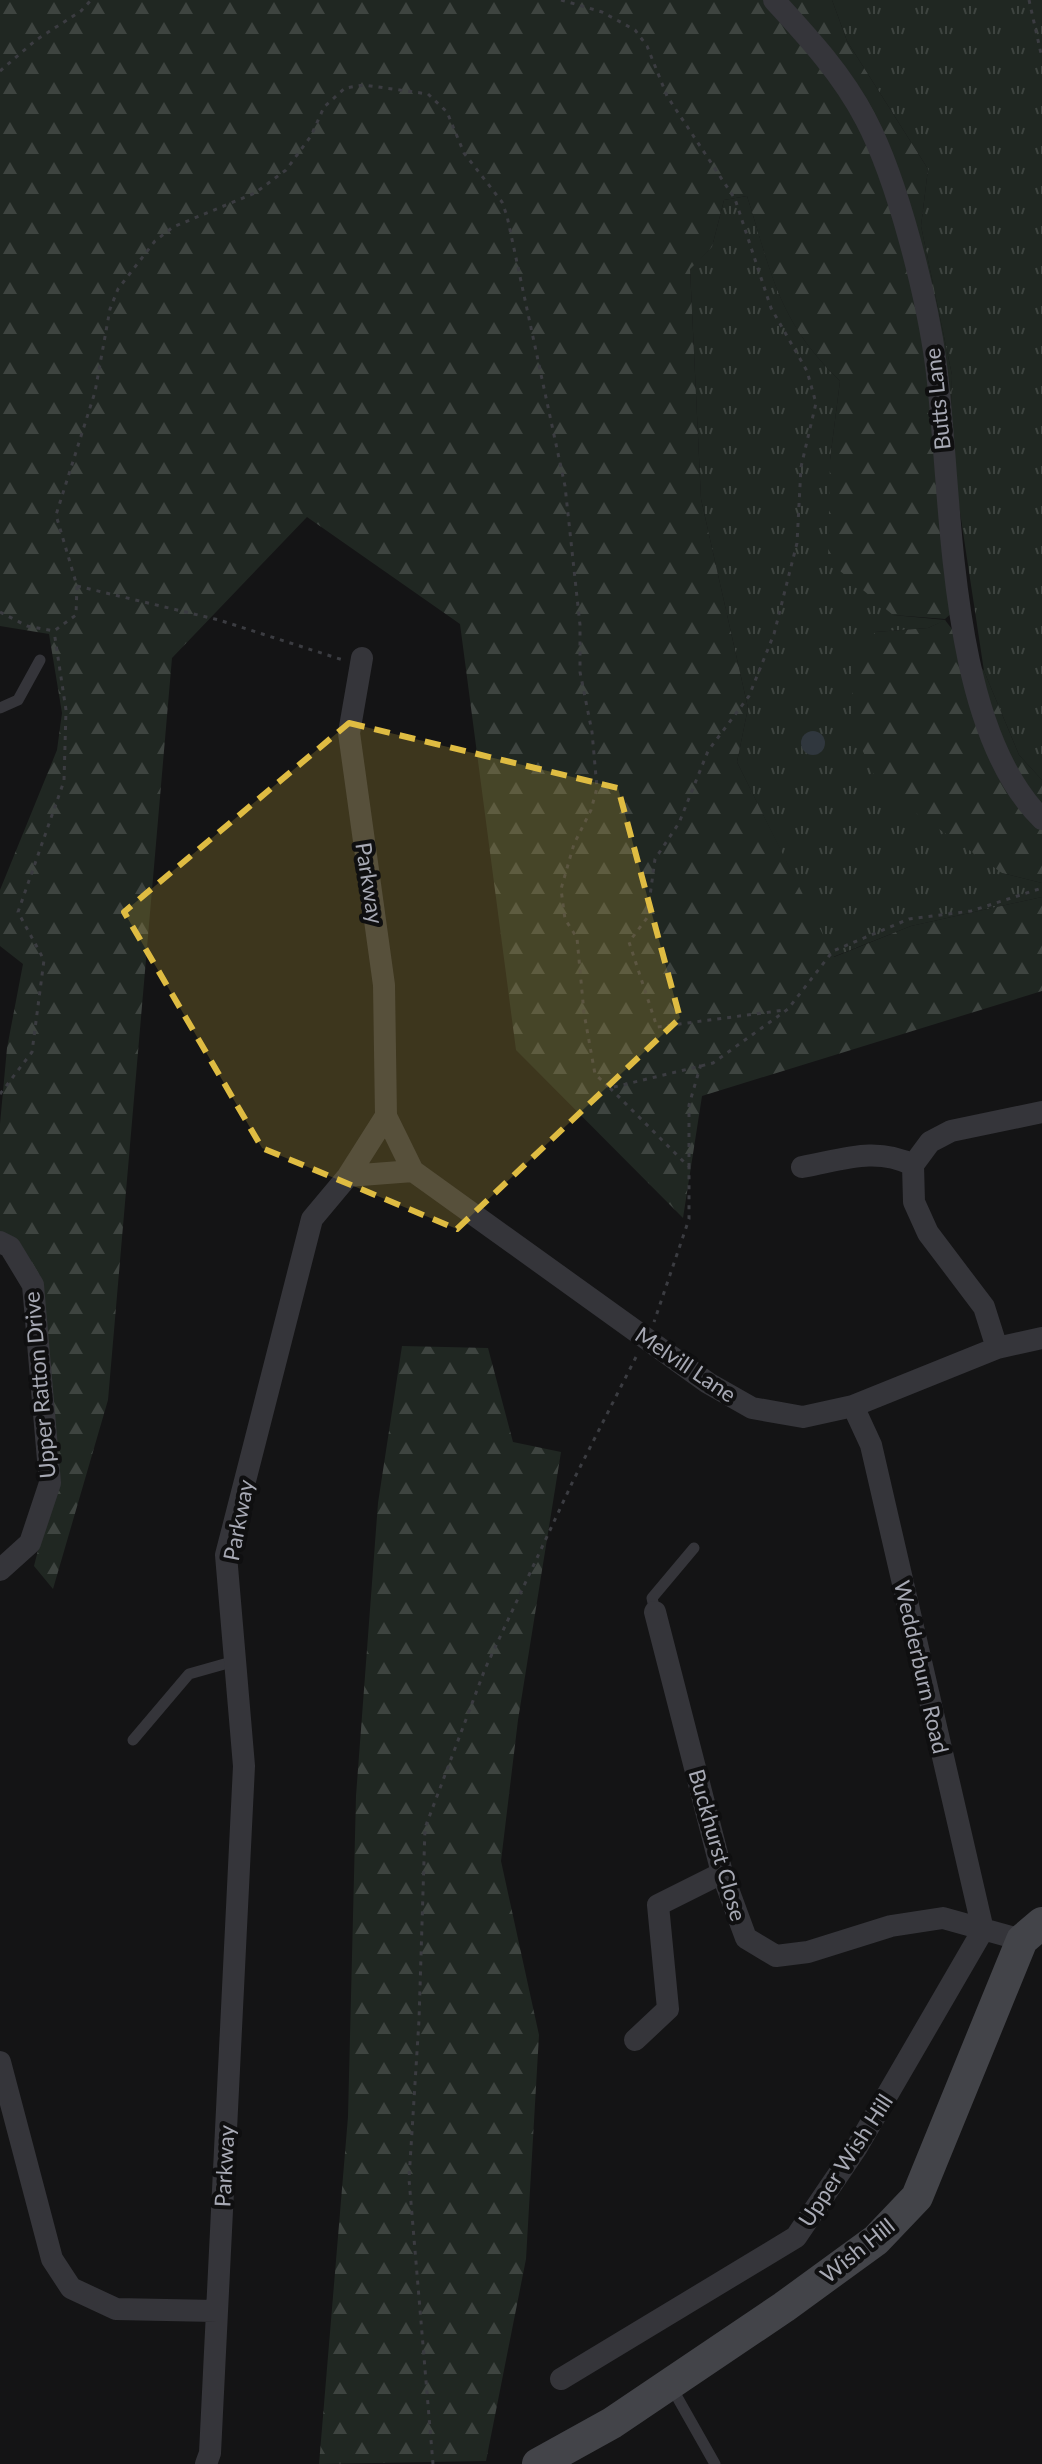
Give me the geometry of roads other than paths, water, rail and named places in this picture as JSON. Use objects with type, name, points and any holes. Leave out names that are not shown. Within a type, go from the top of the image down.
[{"type":"street","name":"Butts Lane","points":[[774,0],[825,56],[866,120],[892,186],[936,363],[951,542],[976,696],[1001,757],[1029,806],[1042,819]]},
{"type":"street","name":"Parkway","points":[[206,2464],[210,2453],[244,1766],[226,1555],[312,1219],[348,1176],[386,1116],[384,985],[349,733],[361,661]]},
{"type":"street","points":[[997,1348],[984,1307],[928,1233],[914,1202],[913,1165],[930,1142],[951,1131],[1042,1112]]},
{"type":"street","points":[[348,1176],[413,1171],[386,1116]]},
{"type":"street","points":[[802,1167],[873,1154],[892,1154],[913,1165]]},
{"type":"street","name":"Melvill Lane","points":[[413,1171],[708,1383],[752,1408],[803,1417],[853,1406],[997,1348],[1042,1338]]},
{"type":"street","name":"Upper Ratton Drive","points":[[0,1242],[10,1247],[33,1285],[50,1483],[30,1543],[0,1570]]},
{"type":"street","name":"Wedderburn Road","points":[[853,1406],[871,1445],[983,1930]]},
{"type":"street","name":"Buckhurst Close","points":[[655,1612],[722,1873],[746,1938],[776,1956],[808,1952],[891,1926],[943,1918],[983,1930],[1032,1932]]},
{"type":"street","points":[[635,2040],[668,2009],[658,1905],[722,1873]]},
{"type":"street","name":"Upper Wish Hill","points":[[561,2379],[796,2237],[857,2147],[983,1930]]},
{"type":"street","name":"Wish Hill","points":[[538,2464],[612,2423],[876,2240],[917,2197],[1032,1932]]},
{"type":"street","points":[[0,2062],[52,2259],[71,2288],[116,2309],[216,2311]]},
{"type":"lane","points":[[0,708],[18,700],[40,660]]},
{"type":"lane","points":[[655,1612],[652,1598],[694,1548]]},
{"type":"lane","points":[[133,1740],[189,1674],[235,1661]]},
{"type":"lane","points":[[669,2384],[715,2464]]}]
